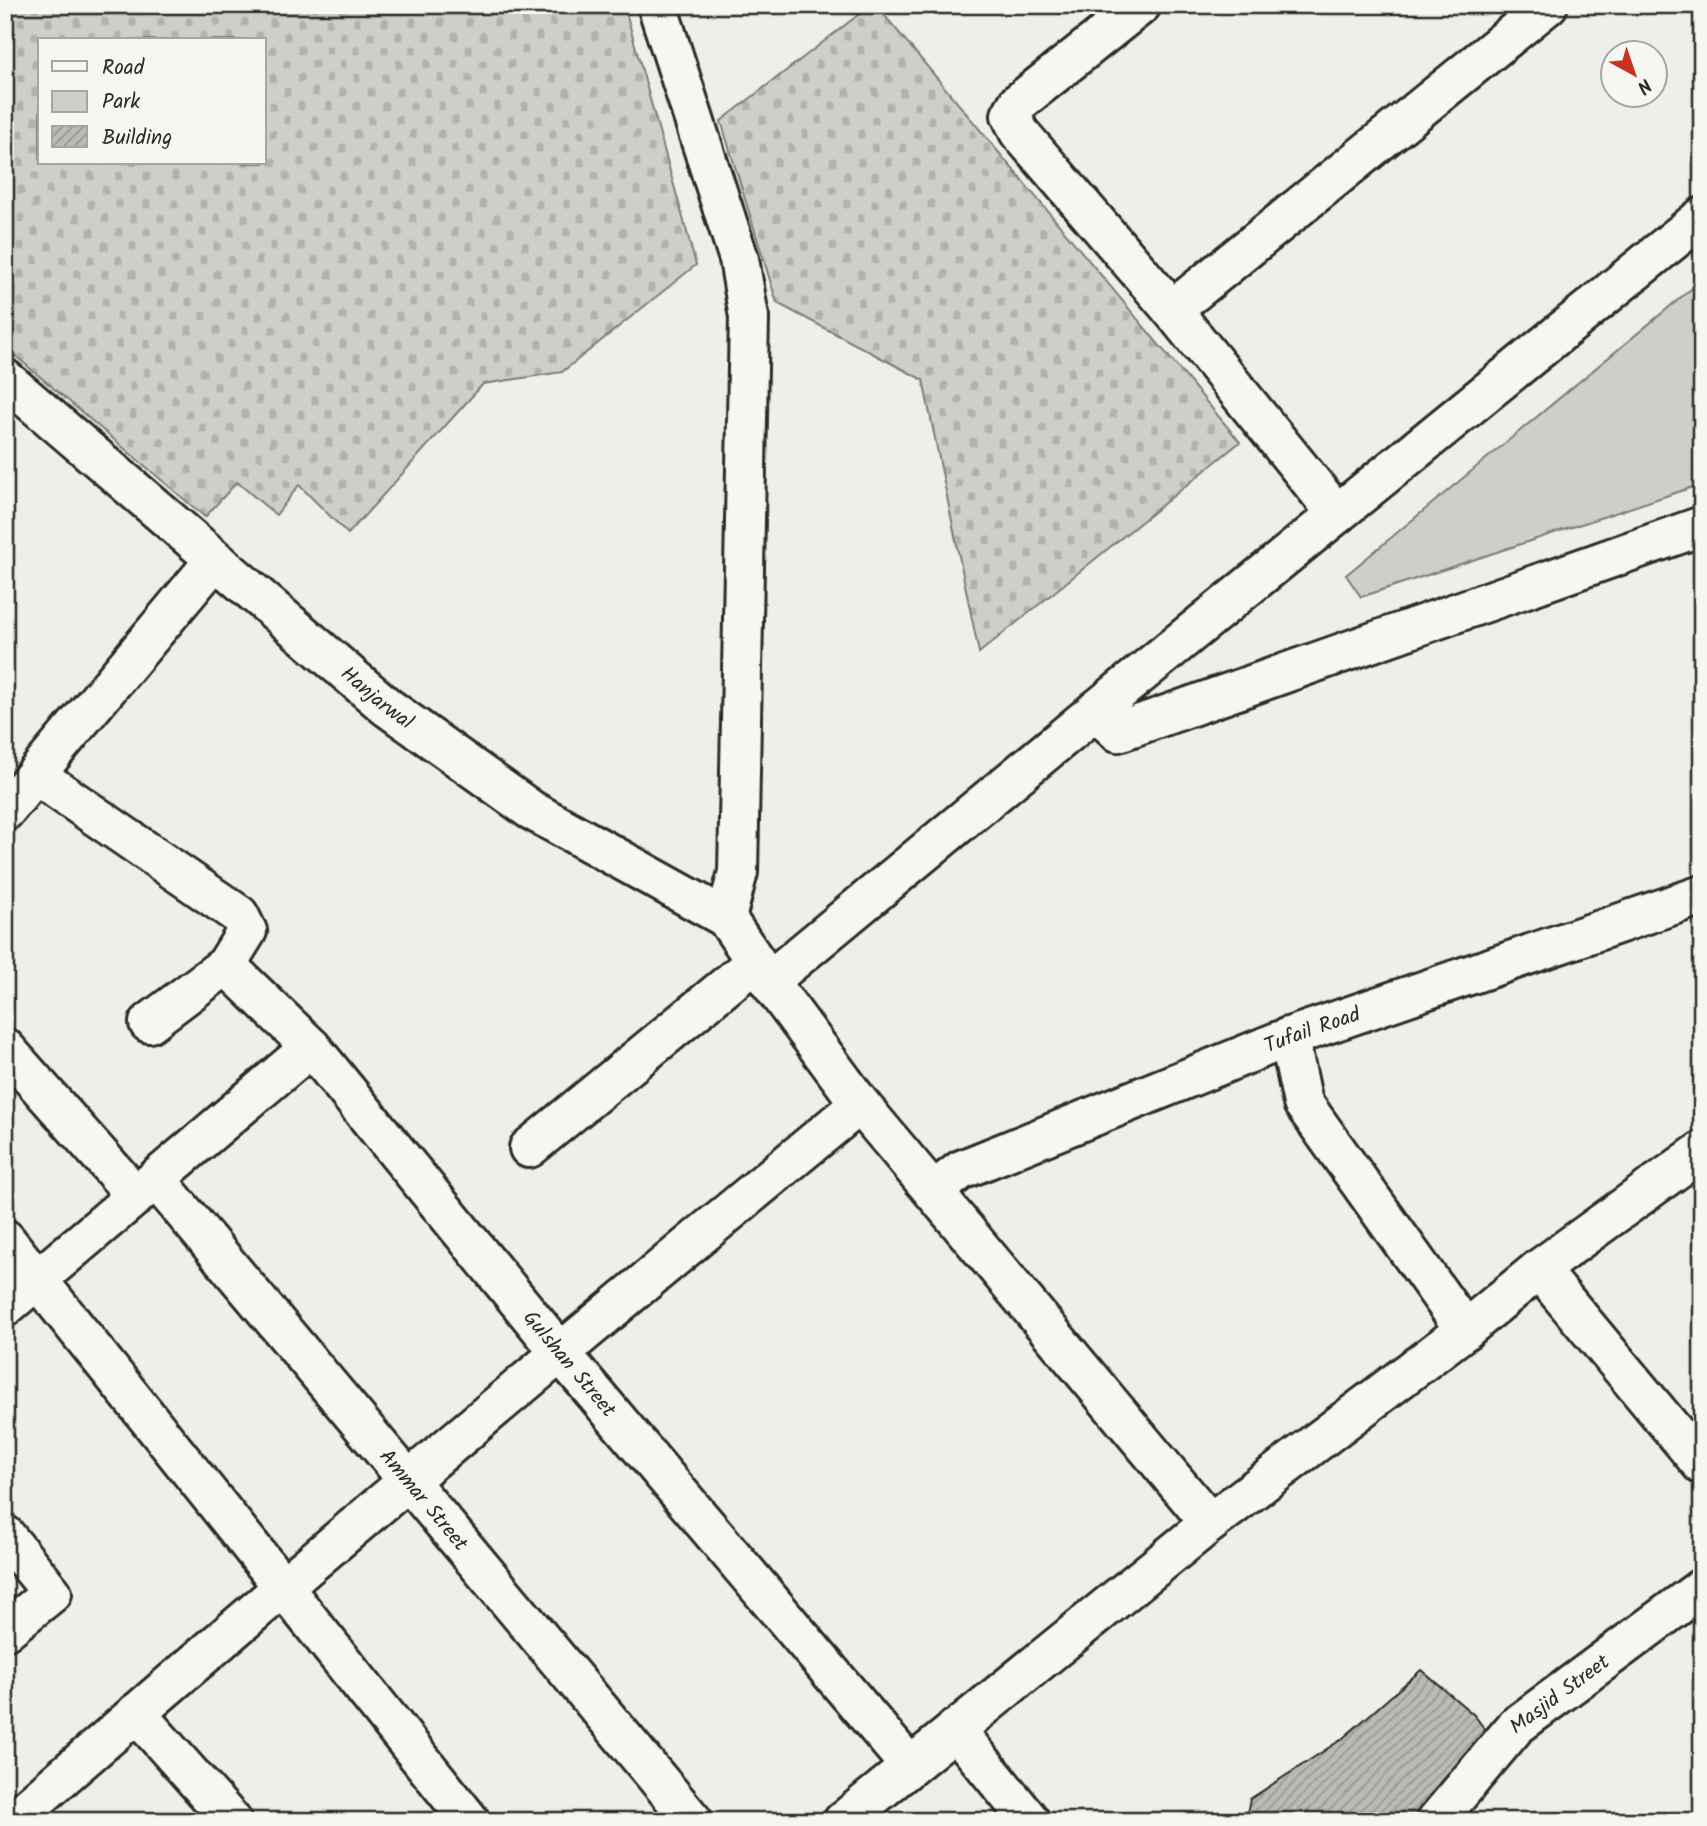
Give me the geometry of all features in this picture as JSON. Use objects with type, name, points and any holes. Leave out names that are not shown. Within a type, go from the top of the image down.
[{"type":"street","points":[[657,5],[739,259],[749,317],[738,872],[726,918]]},
{"type":"street","points":[[1141,5],[1018,103],[1011,115],[1019,132],[1172,310],[1337,514]]},
{"type":"street","points":[[1172,310],[1548,5]]},
{"type":"street","points":[[529,1148],[762,972],[1094,711],[1702,217]]},
{"type":"street","name":"Hanjarwal","points":[[5,379],[387,708],[531,810],[726,918],[762,972],[860,1104],[935,1190],[1210,1523]]},
{"type":"street","points":[[1094,711],[1118,732],[1702,526]]},
{"type":"street","points":[[5,811],[214,561]]},
{"type":"street","points":[[36,775],[239,915],[247,932],[226,965],[149,1023]]},
{"type":"street","name":"Tufail Road","points":[[935,1190],[961,1170],[1289,1037],[1702,895]]},
{"type":"street","name":"Gulshan Street","points":[[226,965],[312,1047],[559,1351],[909,1765]]},
{"type":"street","points":[[1289,1037],[1303,1103],[1465,1330]]},
{"type":"street","points":[[5,1307],[312,1047]]},
{"type":"street","name":"Ammar Street","points":[[5,1048],[146,1188],[409,1480],[692,1821]]},
{"type":"street","points":[[12,1821],[281,1586],[559,1351],[860,1104]]},
{"type":"street","points":[[843,1821],[1210,1523],[1465,1330],[1539,1269],[1702,1151]]},
{"type":"street","points":[[5,1239],[470,1821]]},
{"type":"street","points":[[1539,1269],[1702,1465]]},
{"type":"street","points":[[5,1535],[52,1593],[5,1631]]},
{"type":"street","name":"Masjid Street","points":[[1436,1821],[1516,1726],[1702,1588]]},
{"type":"street","points":[[136,1713],[232,1821]]},
{"type":"street","points":[[955,1729],[1030,1821]]},
{"type":"green space","points":[[5,5],[624,5],[696,265],[562,372],[483,384],[348,534],[299,485],[276,515],[237,482],[205,517],[5,347]]},
{"type":"green space","points":[[871,5],[876,5],[1240,442],[979,653],[923,380],[777,303],[721,121]]},
{"type":"green space","points":[[1702,280],[1702,484],[1361,597],[1346,575]]},
{"type":"building","points":[[1421,1670],[1474,1715],[1484,1728],[1484,1740],[1413,1821],[1253,1821],[1247,1813],[1250,1799],[1342,1739]]}]
